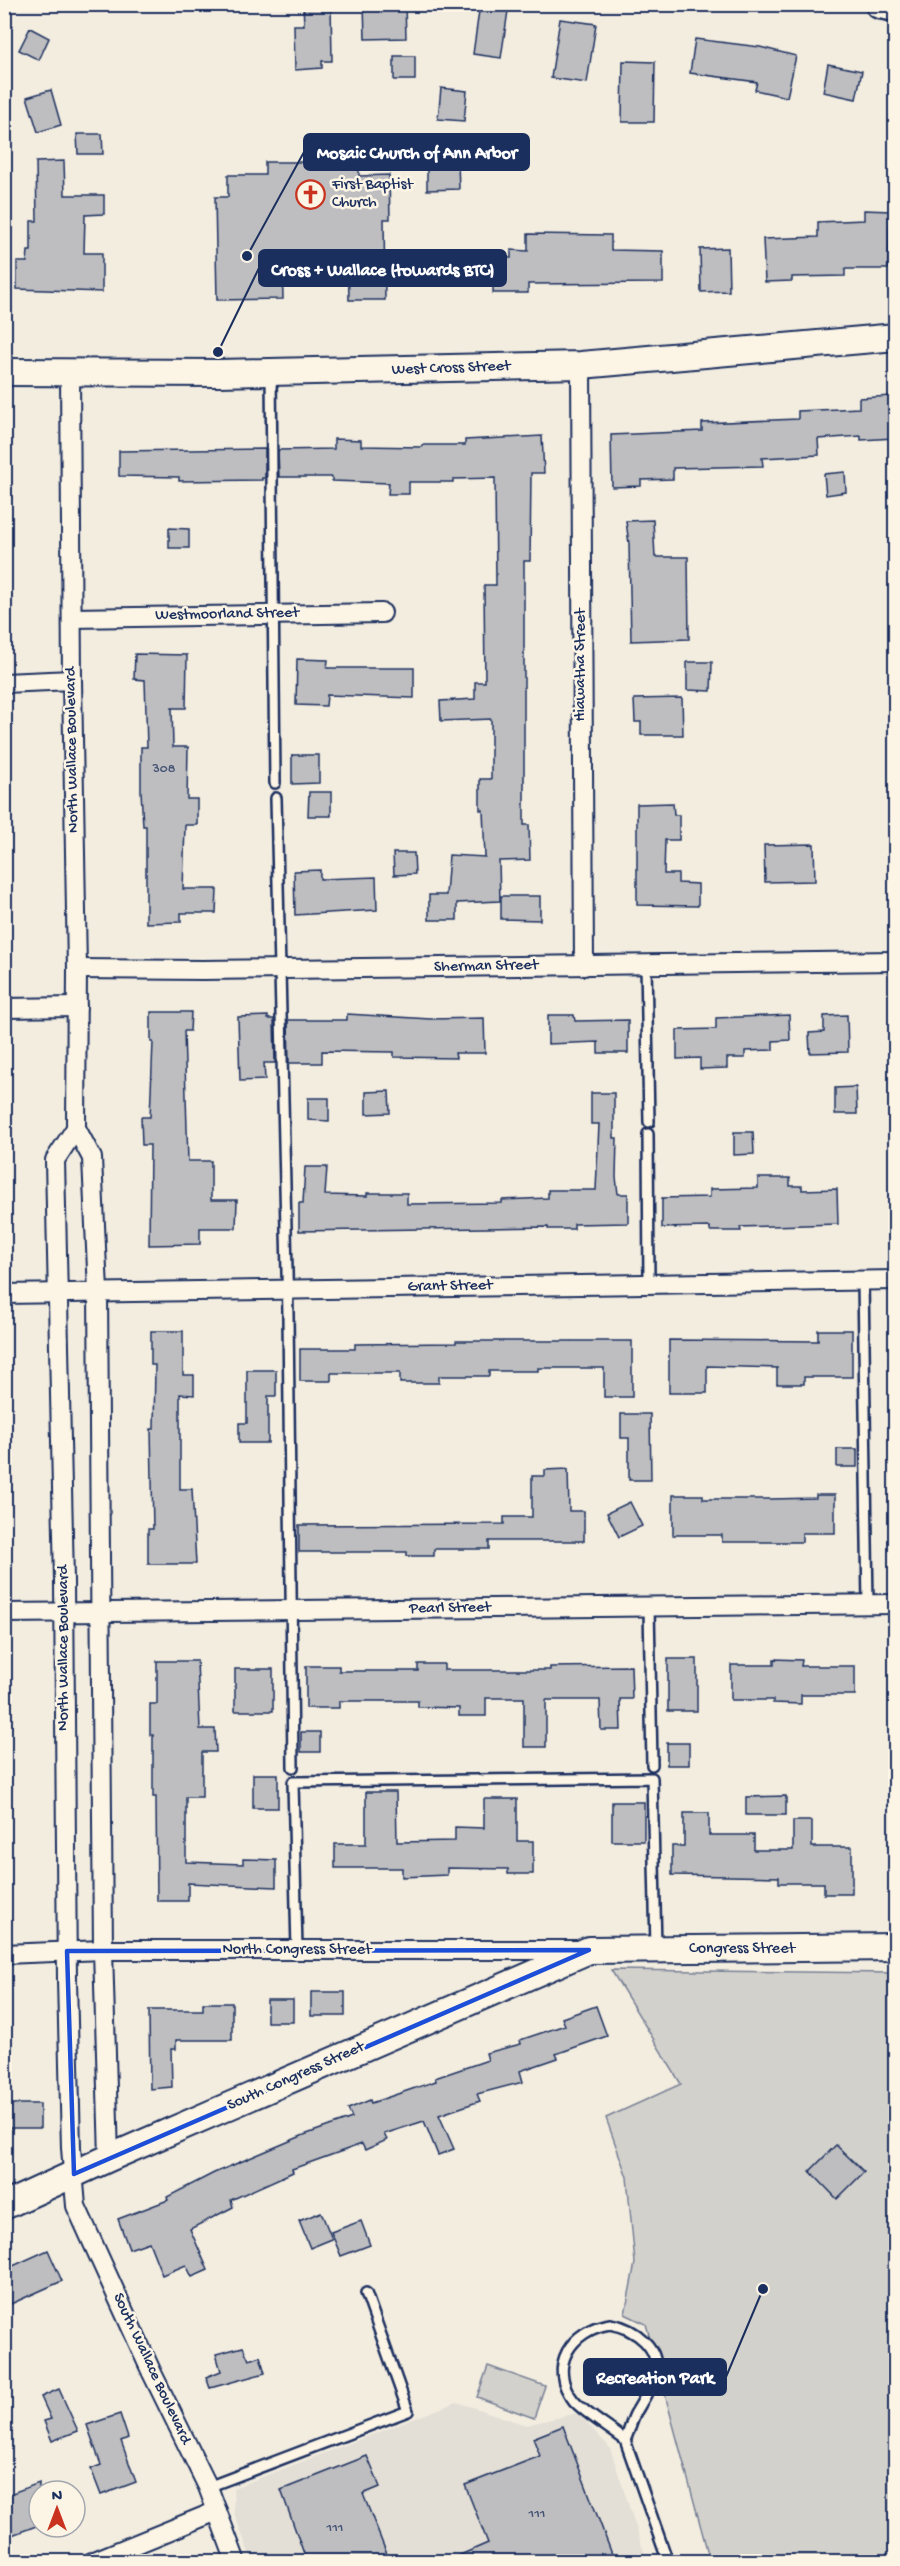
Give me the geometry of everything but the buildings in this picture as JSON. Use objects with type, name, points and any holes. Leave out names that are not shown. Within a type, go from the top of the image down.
[{"type":"main road","points":[[880,4],[896,7]]},
{"type":"street","name":"West Cross Street","points":[[4,372],[271,373],[581,365],[896,337]]},
{"type":"street","name":"Hiawatha Street","points":[[581,365],[584,966]]},
{"type":"street","name":"North Wallace Boulevard","points":[[70,372],[77,969],[76,1128],[92,1158],[98,1292],[103,1950],[109,2158]]},
{"type":"street","name":"Westmoorland Street","points":[[72,618],[382,613]]},
{"type":"street","points":[[4,683],[72,680]]},
{"type":"street","name":"Sherman Street","points":[[77,969],[896,962]]},
{"type":"street","points":[[4,1008],[77,1007]]},
{"type":"street","name":"North Wallace Boulevard","points":[[74,2174],[67,1951],[55,1160],[76,1128]]},
{"type":"street","name":"Grant Street","points":[[4,1294],[896,1280]]},
{"type":"street","name":"Pearl Street","points":[[4,1613],[896,1604]]},
{"type":"street","name":"Congress Street","points":[[589,1950],[896,1947]]},
{"type":"street","name":"North Congress Street","points":[[4,1954],[103,1950],[589,1950]]},
{"type":"street","name":"South Congress Street","points":[[4,2206],[109,2158],[589,1950]]},
{"type":"street","name":"South Wallace Boulevard","points":[[74,2174],[76,2206],[152,2373],[208,2487],[236,2562]]},
{"type":"street","points":[[92,2562],[217,2511]]},
{"type":"lane","points":[[271,373],[275,783]]},
{"type":"lane","points":[[276,798],[278,969],[287,1289],[293,1767]]},
{"type":"lane","points":[[646,964],[649,1122]]},
{"type":"lane","points":[[648,1134],[649,1284]]},
{"type":"lane","points":[[863,1281],[868,1605]]},
{"type":"lane","points":[[649,1607],[651,1765]]},
{"type":"lane","points":[[297,1950],[293,1782],[640,1778],[652,1778],[656,1949]]},
{"type":"lane","points":[[208,2487],[408,2411],[366,2293]]},
{"type":"lane","points":[[625,2440],[656,2374],[654,2359],[648,2345],[638,2334],[625,2326],[610,2324],[595,2326],[581,2333],[571,2344],[564,2358],[563,2373],[566,2388],[574,2401],[625,2440],[668,2562]]},
{"type":"highlighted area","points":[[589,1950],[74,2174],[67,1951]]},
{"type":"shaded area","points":[[611,1970],[895,1973],[895,2561],[710,2561],[646,2324],[625,2314],[635,2263],[627,2177],[606,2118],[681,2084]]},
{"type":"shaded area","points":[[488,2366],[545,2386],[534,2418],[477,2397]]},
{"type":"shaded area","points":[[457,2402],[526,2425],[578,2413],[610,2448],[647,2561],[252,2561],[234,2513],[233,2488]]},
{"type":"place","name":"First Baptist Church","points":[[311,194]]},
{"type":"place","name":"Mosaic Church of Ann Arbor","points":[[247,256]]},
{"type":"place","name":"Cross + Wallace (towards BTC)","points":[[218,352]]},
{"type":"place","name":"Recreation Park","points":[[763,2289]]}]
